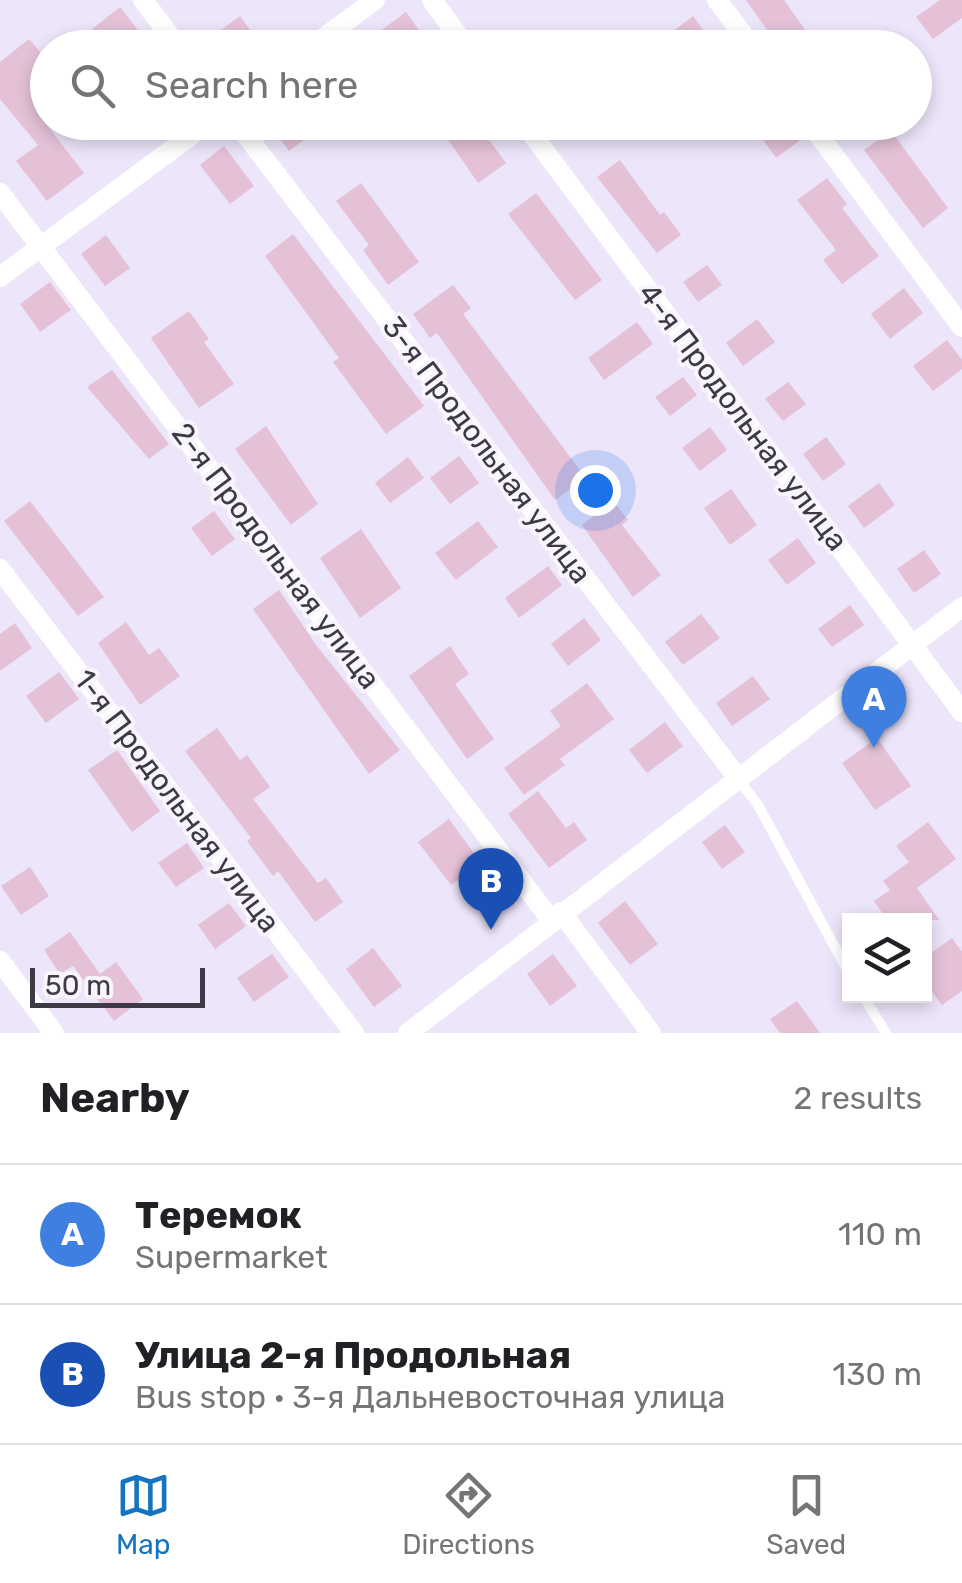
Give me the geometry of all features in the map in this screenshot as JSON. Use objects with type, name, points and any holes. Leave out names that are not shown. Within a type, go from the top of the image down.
[{"type":"street","points":[[143,0],[166,30]]},
{"type":"street","points":[[334,30],[375,0]]},
{"type":"street","points":[[432,0],[454,30]]},
{"type":"street","points":[[717,0],[739,30]]},
{"type":"street","points":[[0,277],[184,140]]},
{"type":"street","name":"3-я Продольная улица","points":[[250,140],[738,778]]},
{"type":"street","name":"4-я Продольная улица","points":[[536,140],[962,712]]},
{"type":"street","points":[[822,140],[962,327]]},
{"type":"street","name":"2-я Продольная улица","points":[[0,193],[556,916],[651,1033]]},
{"type":"street","name":"1-я Продольная улица","points":[[0,569],[354,1033]]},
{"type":"street","points":[[408,1033],[962,607]]},
{"type":"street","points":[[0,961],[54,1033]]},
{"type":"lane","points":[[738,778],[758,804],[842,960]]},
{"type":"lane","points":[[867,1003],[886,1033]]},
{"type":"building","points":[[746,0],[784,0],[805,30],[767,30]]},
{"type":"building","points":[[940,0],[962,0],[962,18],[933,39],[932,30],[926,30],[916,17]]},
{"type":"building","points":[[120,7],[138,30],[93,30]]},
{"type":"building","points":[[406,12],[419,30],[382,30]]},
{"type":"building","points":[[240,16],[250,30],[221,30]]},
{"type":"building","points":[[693,16],[703,30],[675,30]]},
{"type":"building","points":[[30,40],[30,135],[0,99],[0,62]]},
{"type":"building","points":[[34,140],[58,140],[84,173],[47,201],[16,161],[38,145]]},
{"type":"building","points":[[281,140],[304,140],[289,151]]},
{"type":"building","points":[[448,140],[489,140],[506,163],[478,183]]},
{"type":"building","points":[[763,140],[798,140],[799,141],[776,158]]},
{"type":"building","points":[[878,140],[898,140],[948,208],[923,228],[864,150]]},
{"type":"building","points":[[224,146],[254,186],[230,204],[200,165]]},
{"type":"building","points":[[620,160],[660,215],[664,212],[681,235],[657,253],[597,177]]},
{"type":"building","points":[[827,178],[847,204],[842,208],[879,256],[842,284],[823,260],[836,250],[797,200]]},
{"type":"building","points":[[361,183],[419,262],[388,285],[363,250],[369,245],[336,201]]},
{"type":"building","points":[[536,193],[602,280],[575,300],[508,214]]},
{"type":"building","points":[[293,234],[424,406],[386,434],[333,362],[339,358],[265,256]]},
{"type":"building","points":[[106,235],[130,268],[105,286],[81,254]]},
{"type":"building","points":[[707,265],[722,285],[698,302],[683,282]]},
{"type":"building","points":[[50,282],[71,310],[40,332],[20,304]]},
{"type":"building","points":[[453,285],[471,308],[463,314],[586,478],[555,500],[437,333],[430,338],[413,314]]},
{"type":"building","points":[[904,288],[923,313],[890,339],[871,314]]},
{"type":"building","points":[[189,311],[209,339],[204,342],[234,384],[199,408],[151,338]]},
{"type":"building","points":[[757,319],[775,342],[743,366],[726,343]]},
{"type":"building","points":[[637,322],[653,344],[604,380],[588,358]]},
{"type":"building","points":[[947,340],[962,360],[962,369],[933,391],[913,366]]},
{"type":"building","points":[[112,370],[169,444],[149,459],[87,387]]},
{"type":"building","points":[[683,377],[697,395],[670,416],[655,397]]},
{"type":"building","points":[[788,382],[806,404],[783,421],[765,399]]},
{"type":"building","points":[[266,426],[318,504],[291,525],[235,449]]},
{"type":"building","points":[[710,427],[727,450],[700,471],[682,448]]},
{"type":"building","points":[[826,437],[846,464],[823,481],[803,454]]},
{"type":"building","points":[[459,456],[479,483],[450,504],[430,478]]},
{"type":"building","points":[[408,457],[424,478],[390,503],[375,483]]},
{"type":"building","points":[[879,483],[895,505],[864,528],[848,506]]},
{"type":"building","points":[[731,489],[757,525],[730,545],[704,508]]},
{"type":"building","points":[[30,501],[104,597],[78,616],[4,521]]},
{"type":"building","points":[[613,501],[628,520],[622,525],[661,575],[633,597],[582,525]]},
{"type":"building","points":[[214,511],[235,539],[212,556],[191,528]]},
{"type":"building","points":[[478,521],[498,547],[456,580],[435,553]]},
{"type":"building","points":[[361,529],[401,588],[360,618],[320,558]]},
{"type":"building","points":[[798,538],[816,563],[787,585],[768,560]]},
{"type":"building","points":[[924,550],[941,574],[914,593],[897,569]]},
{"type":"building","points":[[548,566],[562,585],[519,618],[505,598]]},
{"type":"building","points":[[279,590],[316,645],[400,750],[369,774],[253,609]]},
{"type":"building","points":[[850,605],[864,625],[832,647],[818,629]]},
{"type":"building","points":[[701,614],[720,638],[683,665],[665,642]]},
{"type":"building","points":[[584,618],[601,640],[568,666],[551,644]]},
{"type":"building","points":[[126,622],[149,655],[159,648],[180,676],[140,705],[98,643]]},
{"type":"building","points":[[15,623],[32,648],[0,671],[0,634]]},
{"type":"building","points":[[450,646],[469,674],[455,684],[494,739],[467,759],[409,676]]},
{"type":"building","points":[[59,672],[79,699],[46,723],[26,696]]},
{"type":"building","points":[[753,676],[770,699],[732,726],[716,703]]},
{"type":"building","points":[[587,683],[614,719],[560,759],[565,765],[524,795],[504,768],[561,726],[550,711]]},
{"type":"building","points":[[665,722],[683,746],[647,773],[629,750]]},
{"type":"building","points":[[217,728],[240,760],[247,755],[270,787],[253,799],[318,883],[326,878],[343,902],[315,922],[278,871],[273,876],[247,841],[251,838],[185,751]]},
{"type":"building","points":[[877,738],[911,786],[875,810],[842,763]]},
{"type":"building","points":[[117,750],[160,811],[132,832],[88,770]]},
{"type":"building","points":[[538,791],[566,828],[574,822],[587,840],[549,868],[508,814]]},
{"type":"building","points":[[449,819],[481,863],[451,885],[418,842]]},
{"type":"building","points":[[928,822],[956,859],[917,888],[939,920],[932,920],[932,913],[882,913],[874,901],[890,890],[883,881],[909,862],[896,846]]},
{"type":"building","points":[[725,825],[745,852],[722,869],[702,842]]},
{"type":"building","points":[[187,843],[204,868],[176,887],[158,863]]},
{"type":"building","points":[[30,867],[49,896],[21,915],[1,886]]},
{"type":"building","points":[[625,901],[658,944],[630,965],[598,923]]},
{"type":"building","points":[[229,903],[246,926],[215,949],[198,925]]},
{"type":"building","points":[[70,932],[100,974],[116,962],[143,999],[114,1021],[73,966],[60,974],[44,950]]},
{"type":"building","points":[[952,938],[962,952],[962,991],[942,1005],[932,992],[932,952]]},
{"type":"building","points":[[373,948],[402,986],[374,1007],[346,969]]},
{"type":"building","points":[[272,954],[289,977],[254,1002],[237,978]]},
{"type":"building","points":[[553,954],[577,986],[550,1006],[527,974]]},
{"type":"building","points":[[797,1001],[820,1033],[780,1033],[770,1019]]},
{"type":"place","name":"Теремок","points":[[874,748]]},
{"type":"place","name":"Улица 2-я Продольная","points":[[491,930]]}]
